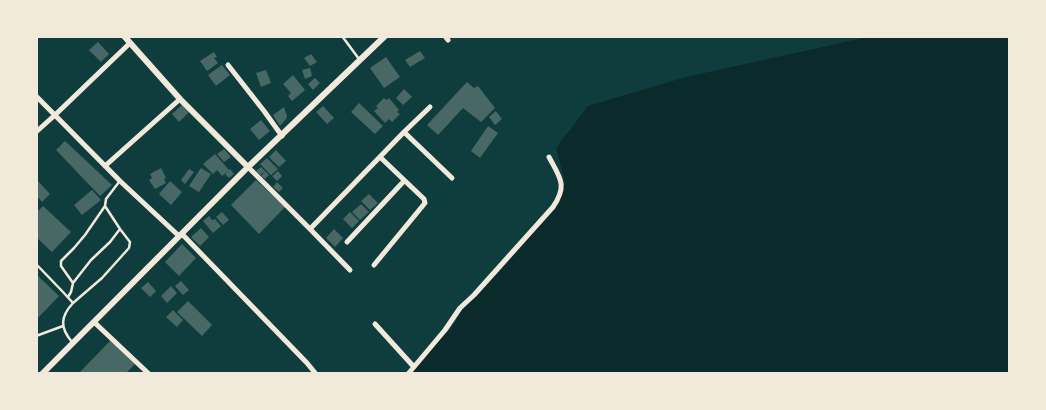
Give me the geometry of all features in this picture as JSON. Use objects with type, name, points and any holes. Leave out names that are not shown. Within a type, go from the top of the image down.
[{"type":"street","points":[[124,36],[180,99],[350,270]]},
{"type":"street","points":[[42,374],[248,167],[385,36]]},
{"type":"street","points":[[36,132],[55,116],[130,42]]},
{"type":"street","points":[[228,65],[282,136]]},
{"type":"street","points":[[36,96],[120,181],[181,235],[316,374]]},
{"type":"street","points":[[105,166],[180,99]]},
{"type":"street","points":[[310,229],[430,107]]},
{"type":"street","points":[[404,132],[452,178]]},
{"type":"street","points":[[374,266],[425,203],[424,199],[380,157]]},
{"type":"street","points":[[408,374],[445,330],[460,308],[474,295],[559,198],[562,188],[561,180],[549,157]]},
{"type":"street","points":[[347,242],[404,181]]},
{"type":"street","points":[[94,322],[148,374]]},
{"type":"street","points":[[375,324],[414,367]]},
{"type":"lane","points":[[342,36],[360,60]]},
{"type":"lane","points":[[73,283],[60,266],[61,261],[85,236],[104,206],[106,199],[120,181]]},
{"type":"lane","points":[[72,342],[62,326],[63,318],[68,308],[102,278],[129,248],[130,242],[104,206]]},
{"type":"lane","points":[[68,297],[73,283],[91,260],[110,242],[120,229]]},
{"type":"lane","points":[[36,264],[73,303]]},
{"type":"lane","points":[[36,336],[62,326]]},
{"type":"water","points":[[873,36],[1010,36],[1010,374],[411,374],[426,353],[451,329],[464,306],[476,297],[559,204],[565,182],[556,148],[588,106],[686,77]]},
{"type":"building","points":[[98,42],[109,54],[101,62],[89,50]]},
{"type":"building","points":[[420,51],[425,58],[410,67],[405,60]]},
{"type":"building","points":[[214,52],[217,57],[214,58],[218,63],[207,71],[200,61]]},
{"type":"building","points":[[311,54],[317,62],[310,66],[304,58]]},
{"type":"building","points":[[386,57],[400,77],[384,88],[370,68]]},
{"type":"building","points":[[222,65],[230,75],[216,86],[208,75]]},
{"type":"building","points":[[310,68],[312,76],[305,79],[302,70]]},
{"type":"building","points":[[266,70],[271,83],[261,87],[256,73]]},
{"type":"building","points":[[293,75],[305,90],[292,101],[288,96],[291,93],[283,84]]},
{"type":"building","points":[[315,78],[320,83],[313,90],[308,84]]},
{"type":"building","points":[[467,82],[474,88],[478,86],[495,108],[481,122],[463,108],[438,135],[427,125]]},
{"type":"building","points":[[404,89],[412,97],[403,105],[396,98]]},
{"type":"building","points":[[384,98],[386,100],[389,98],[399,110],[397,112],[400,114],[392,122],[389,119],[385,123],[374,111]]},
{"type":"building","points":[[359,103],[383,126],[375,134],[351,112]]},
{"type":"building","points":[[182,105],[189,112],[179,122],[172,114]]},
{"type":"building","points":[[323,106],[334,118],[327,124],[316,112]]},
{"type":"building","points":[[284,107],[287,116],[280,126],[273,115]]},
{"type":"building","points":[[496,111],[502,119],[495,125],[489,117]]},
{"type":"building","points":[[261,120],[270,131],[259,140],[250,129]]},
{"type":"building","points":[[488,126],[498,133],[480,158],[471,151]]},
{"type":"building","points":[[65,141],[112,185],[100,196],[56,150]]},
{"type":"building","points":[[224,149],[231,157],[224,162],[217,154]]},
{"type":"building","points":[[276,150],[286,161],[279,167],[269,157]]},
{"type":"building","points":[[215,154],[229,170],[222,176],[217,170],[213,174],[203,164]]},
{"type":"building","points":[[267,158],[278,169],[271,175],[260,164]]},
{"type":"building","points":[[261,167],[265,171],[260,175],[256,171]]},
{"type":"building","points":[[161,168],[166,178],[164,179],[166,183],[155,189],[149,180],[152,178],[150,174]]},
{"type":"building","points":[[201,168],[211,174],[199,192],[189,186]]},
{"type":"building","points":[[189,169],[194,172],[185,184],[181,180]]},
{"type":"building","points":[[230,169],[234,174],[229,178],[225,174]]},
{"type":"building","points":[[265,171],[269,175],[265,179],[261,176]]},
{"type":"building","points":[[278,171],[282,176],[277,181],[272,176]]},
{"type":"building","points":[[36,179],[50,194],[42,202],[36,195]]},
{"type":"building","points":[[256,180],[285,207],[259,234],[231,205]]},
{"type":"building","points":[[170,181],[182,192],[171,205],[159,194]]},
{"type":"building","points":[[277,182],[283,188],[279,192],[273,187]]},
{"type":"building","points":[[92,190],[101,200],[82,215],[74,205]]},
{"type":"building","points":[[369,194],[378,203],[370,210],[361,201]]},
{"type":"building","points":[[361,204],[369,212],[360,220],[352,212]]},
{"type":"building","points":[[43,206],[71,232],[52,252],[36,237],[36,213]]},
{"type":"building","points":[[222,212],[229,220],[223,225],[216,217]]},
{"type":"building","points":[[350,212],[359,221],[352,228],[343,219]]},
{"type":"building","points":[[209,216],[212,220],[215,219],[221,226],[213,233],[203,221]]},
{"type":"building","points":[[201,228],[209,237],[200,246],[191,237]]},
{"type":"building","points":[[334,229],[343,238],[335,247],[326,238]]},
{"type":"building","points":[[182,244],[196,258],[179,276],[165,262]]},
{"type":"building","points":[[36,274],[59,296],[36,320]]},
{"type":"building","points":[[181,281],[189,290],[183,295],[175,286]]},
{"type":"building","points":[[148,282],[156,291],[150,297],[141,288]]},
{"type":"building","points":[[171,286],[177,293],[167,303],[161,296]]},
{"type":"building","points":[[188,301],[212,325],[202,336],[177,312]]},
{"type":"building","points":[[173,310],[183,320],[177,327],[166,317]]},
{"type":"building","points":[[111,340],[135,364],[125,374],[78,374]]}]
